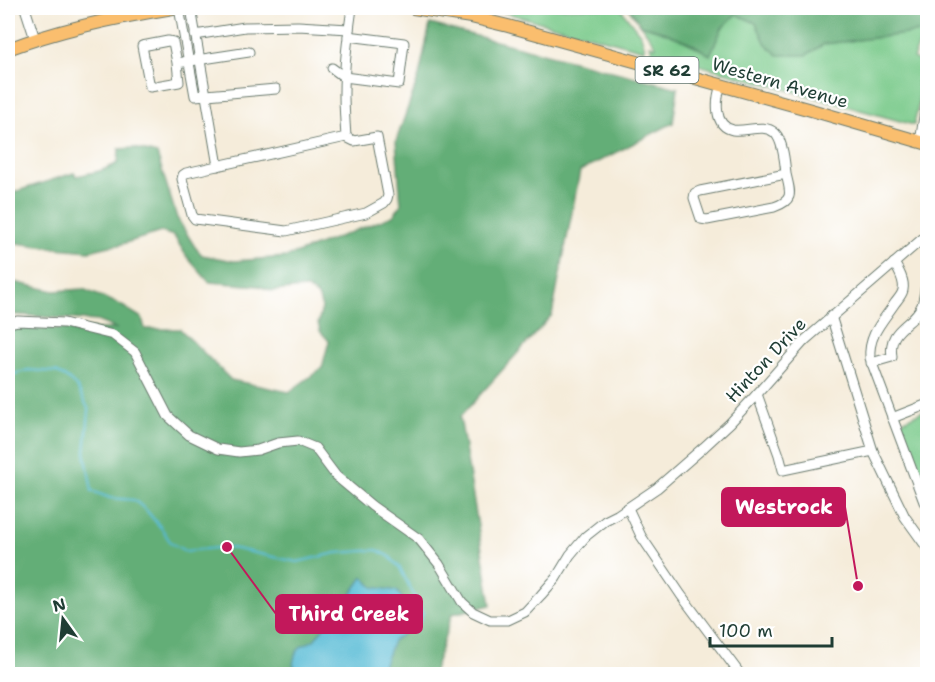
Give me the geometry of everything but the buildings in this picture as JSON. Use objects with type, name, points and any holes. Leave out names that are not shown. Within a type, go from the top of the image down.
[{"type":"main road","points":[[8,49],[35,39],[143,10],[174,8]]},
{"type":"main road","name":"Western Avenue","points":[[413,8],[471,17],[508,26],[924,143]]},
{"type":"street","points":[[25,8],[35,39]]},
{"type":"street","points":[[179,8],[194,60]]},
{"type":"street","points":[[191,8],[195,35],[195,96],[276,89]]},
{"type":"street","points":[[346,137],[344,77],[352,8]]},
{"type":"street","points":[[195,35],[245,27],[298,26],[348,32],[404,43],[399,84],[344,77],[332,69]]},
{"type":"street","points":[[173,42],[177,63],[179,82],[150,87],[142,46],[173,42]]},
{"type":"street","points":[[177,63],[249,52]]},
{"type":"street","points":[[924,143],[927,58]]},
{"type":"street","points":[[721,85],[717,96],[717,110],[722,123],[732,130],[767,128],[778,136],[783,153],[790,193],[784,204],[774,207],[707,220],[701,219],[694,198],[695,193],[786,174]]},
{"type":"street","points":[[205,95],[218,166]]},
{"type":"street","points":[[346,137],[354,141],[377,137],[388,195],[384,203],[366,213],[286,231],[195,219],[192,215],[182,179],[186,173],[346,137]]},
{"type":"street","name":"Hinton Drive","points":[[8,322],[64,323],[113,335],[135,352],[168,416],[189,435],[218,449],[239,452],[298,441],[315,448],[336,476],[419,540],[439,564],[462,602],[473,612],[490,620],[508,620],[525,612],[556,578],[570,555],[586,536],[657,488],[696,454],[730,423],[804,341],[927,234]]},
{"type":"street","points":[[894,263],[903,283],[902,293],[873,334],[869,349],[871,363],[924,502],[927,504]]},
{"type":"street","points":[[871,363],[892,357],[893,341],[898,331],[922,304],[927,276]]},
{"type":"street","points":[[831,316],[873,451],[905,517],[927,549]]},
{"type":"street","points":[[757,394],[783,470],[873,451]]},
{"type":"street","points":[[892,418],[927,404]]},
{"type":"street","points":[[628,508],[641,536],[740,675]]},
{"type":"green space","points":[[487,8],[620,8],[641,35],[645,48],[644,50]]},
{"type":"green space","points":[[628,8],[927,8],[927,18],[921,32],[824,44],[806,55],[778,55],[766,44],[756,23],[736,14],[722,28],[710,55],[691,43],[641,25]]},
{"type":"green space","points":[[736,14],[756,23],[766,44],[806,55],[824,44],[921,32],[927,18],[927,27],[913,58],[921,62],[918,106],[914,125],[652,52],[650,45],[656,46],[641,25],[677,37],[710,55],[722,28]]},
{"type":"green space","points":[[430,24],[678,88],[673,123],[580,171],[552,315],[460,417],[491,605],[452,614],[433,674],[8,674],[8,328],[117,329],[97,321],[8,314],[8,270],[14,282],[54,291],[83,289],[119,304],[142,318],[145,329],[180,329],[231,380],[289,392],[322,368],[329,341],[320,331],[318,323],[322,308],[318,296],[306,288],[272,291],[259,286],[209,282],[187,257],[174,236],[161,232],[119,245],[89,251],[16,243],[8,247],[8,194],[74,173],[76,176],[108,168],[118,163],[119,149],[135,148],[157,154],[177,218],[195,247],[202,255],[234,261],[287,257],[393,216],[401,205],[396,141],[419,76]]},
{"type":"green space","points":[[927,409],[928,488],[926,489],[900,422]]},
{"type":"water","points":[[363,577],[373,587],[397,591],[420,622],[393,641],[384,664],[383,674],[299,674],[293,664],[300,647],[314,640],[325,626],[340,622],[341,609]]},
{"type":"waterway","points":[[8,376],[28,370],[56,372],[77,387],[89,410],[85,452],[92,491],[110,498],[134,500],[146,510],[171,543],[185,551],[227,547],[297,562],[336,553],[377,550],[389,556],[400,568],[423,613],[417,627],[409,629]]},
{"type":"place","name":"Third Creek","points":[[227,547]]},
{"type":"place","name":"Westrock","points":[[858,586]]}]
